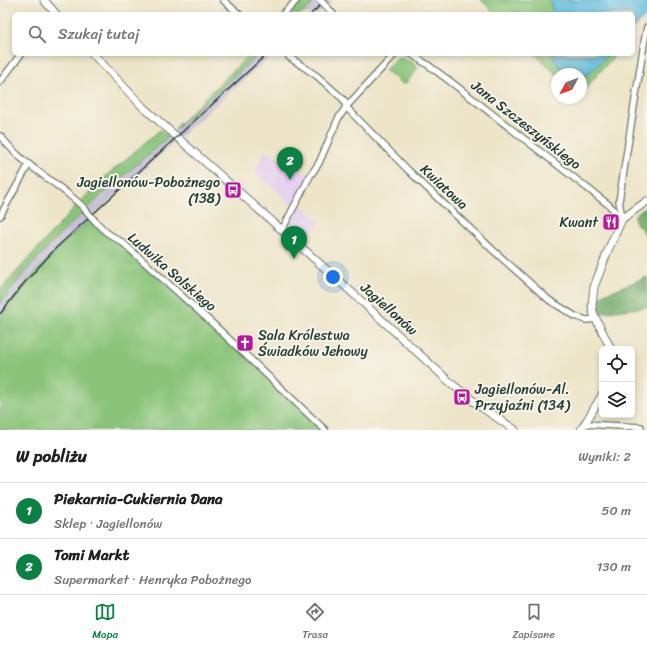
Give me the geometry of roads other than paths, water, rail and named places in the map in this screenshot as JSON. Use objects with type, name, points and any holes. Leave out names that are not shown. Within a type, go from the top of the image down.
[{"type":"street","points":[[44,0],[54,12]]},
{"type":"street","points":[[223,0],[237,12]]},
{"type":"street","points":[[285,12],[297,0]]},
{"type":"street","points":[[320,0],[331,12]]},
{"type":"street","points":[[622,219],[619,201],[647,27]]},
{"type":"street","points":[[0,82],[20,56]]},
{"type":"street","name":"Jagiellonów","points":[[95,56],[143,107],[336,278],[452,384],[477,404],[515,430]]},
{"type":"street","name":"Kwiatowa","points":[[289,56],[317,76],[344,100],[346,107],[421,182],[494,251],[549,300],[575,316],[586,320],[596,319]]},
{"type":"street","points":[[282,230],[303,188],[319,162],[338,119],[346,107],[393,56]]},
{"type":"street","name":"Jana Szczeszyńskiego","points":[[414,56],[457,87],[609,205],[622,219]]},
{"type":"street","name":"Ludwika Solskiego","points":[[0,136],[14,152],[82,206],[106,232],[123,244],[212,323],[325,430]]},
{"type":"street","points":[[0,216],[29,164]]},
{"type":"street","points":[[610,346],[596,319],[592,305],[594,287],[622,219],[647,201]]},
{"type":"street","points":[[583,427],[599,400]]},
{"type":"street","points":[[583,427],[641,427]]},
{"type":"water","points":[[551,0],[647,0],[647,15],[635,26],[635,12],[553,12],[550,3]]},
{"type":"water","points":[[553,56],[606,56],[587,74],[587,68],[561,68]]},
{"type":"railway","points":[[313,12],[326,0]]},
{"type":"railway","points":[[0,314],[25,282],[56,248],[265,56]]},
{"type":"place","name":"Tomi Markt","points":[[290,180]]},
{"type":"place","name":"Jagiellonów-Pobożnego (138)","points":[[233,190]]},
{"type":"place","name":"Kwant","points":[[611,222]]},
{"type":"place","name":"Piekarnia-Cukiernia Dana","points":[[294,259]]},
{"type":"place","name":"Sala Królestwa Świadków Jehowy","points":[[245,343]]},
{"type":"place","name":"Jagiellonów-Al. Przyjaźni (134)","points":[[462,397]]}]
